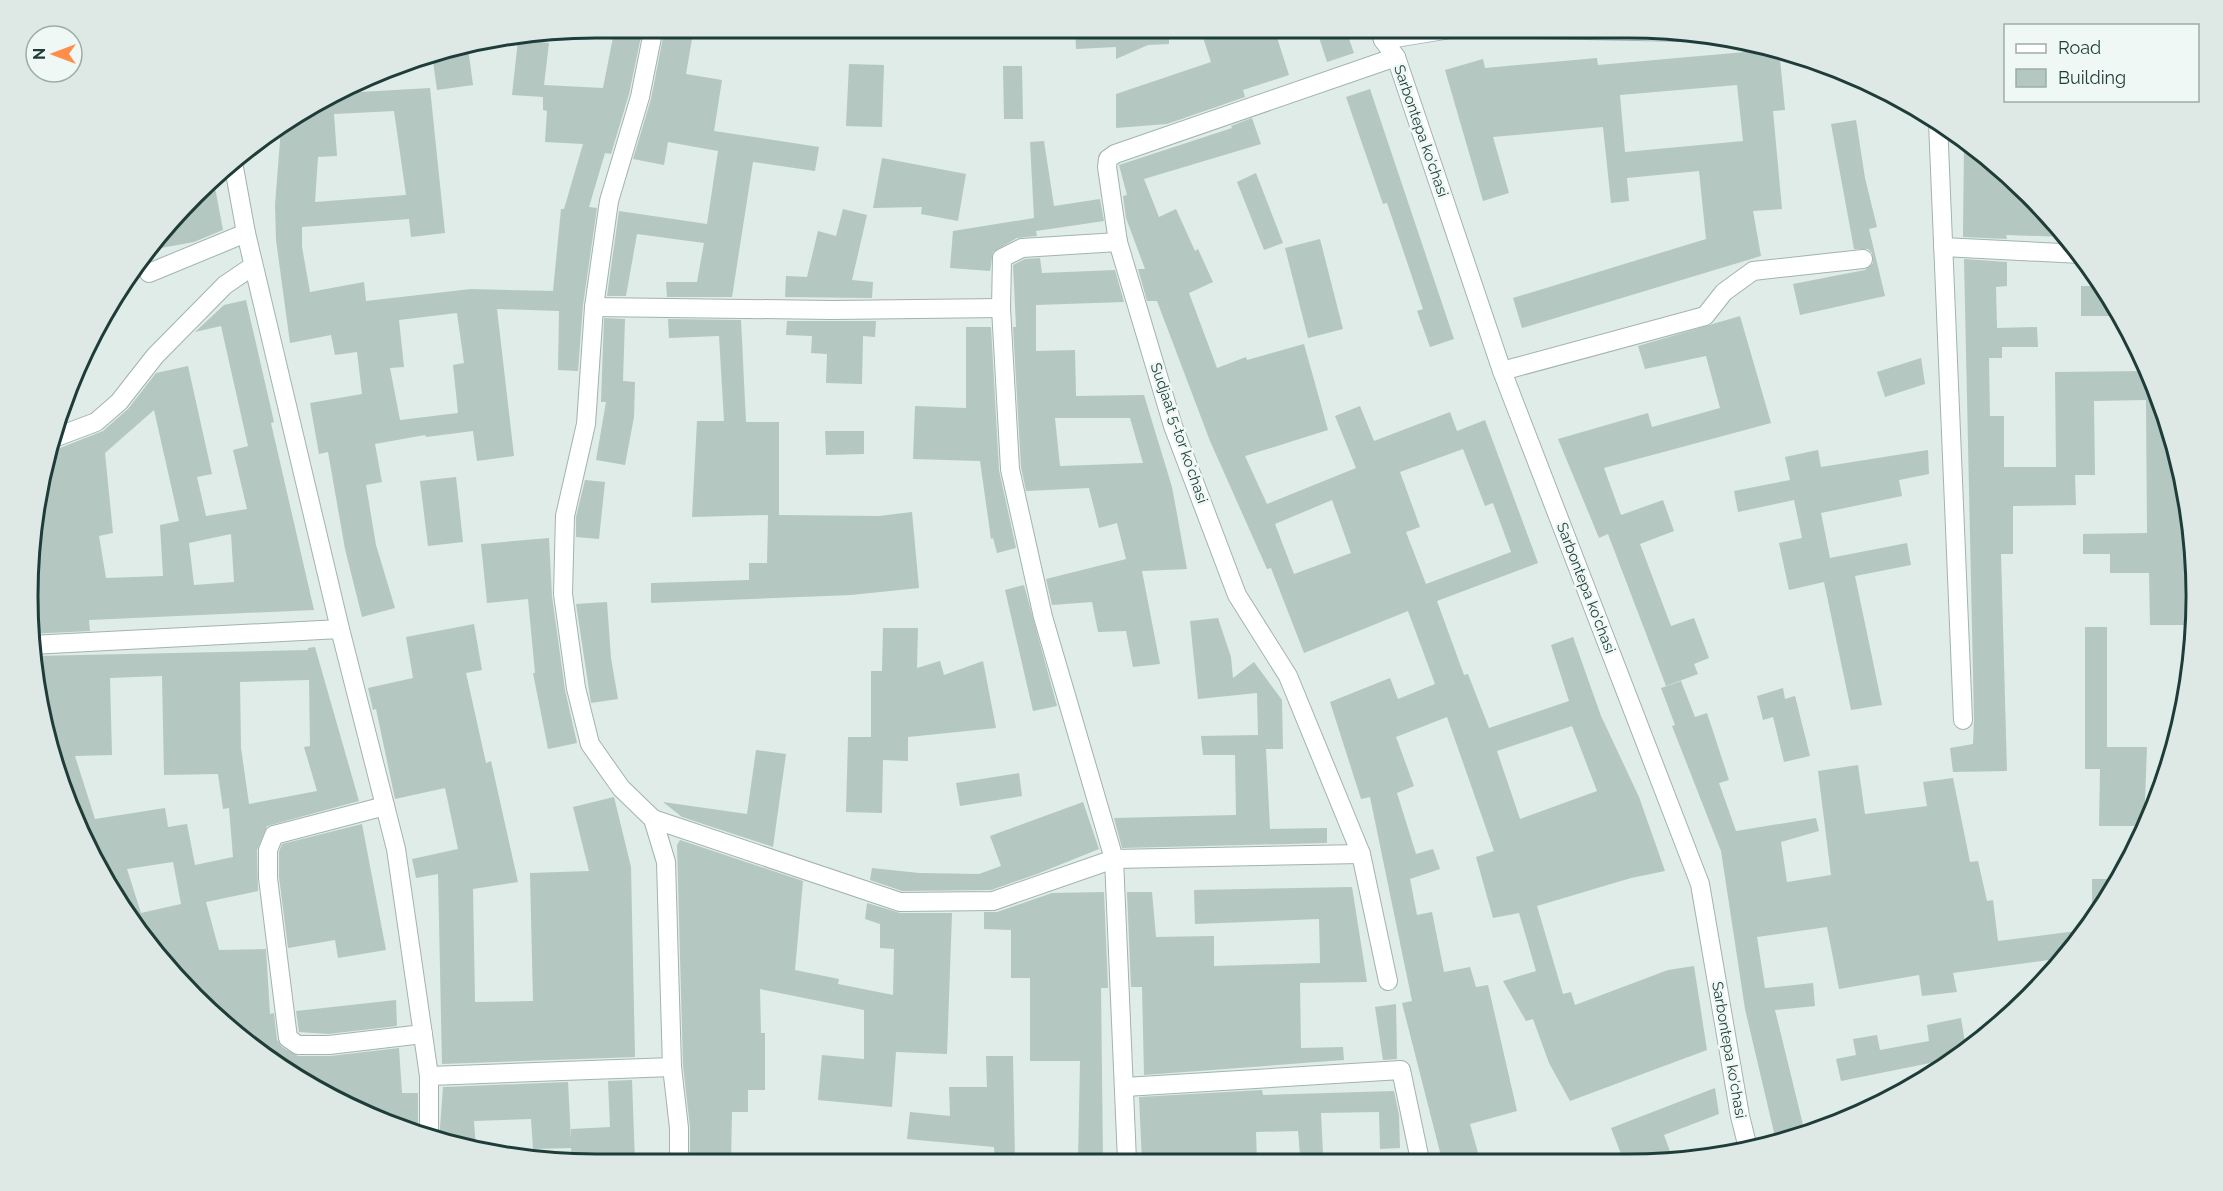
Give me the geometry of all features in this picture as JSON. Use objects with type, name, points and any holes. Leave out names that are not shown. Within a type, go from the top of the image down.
[{"type":"street","points":[[652,38],[640,98],[609,201],[594,307],[586,424],[566,516],[562,594],[576,688],[590,744],[621,788],[653,819],[900,902],[993,901],[1114,859],[1361,854]]},
{"type":"street","name":"Sarbontepa ko'chasi","points":[[1384,38],[1396,57],[1502,371],[1700,884],[1746,1140]]},
{"type":"street","name":"Sudjaat 5-tor koʻchasi","points":[[1388,981],[1361,854],[1288,676],[1237,595],[1173,426],[1118,242],[1107,167],[1108,159],[1115,154],[1396,57]]},
{"type":"street","points":[[1938,132],[1963,720]]},
{"type":"street","points":[[234,171],[253,266],[340,629],[396,849],[429,1076],[429,1128]]},
{"type":"street","points":[[150,273],[246,233]]},
{"type":"street","points":[[1118,242],[1022,248],[1002,258],[1001,308],[1010,469],[1043,617],[1114,859],[1127,1154]]},
{"type":"street","points":[[1943,247],[2068,253]]},
{"type":"street","points":[[1502,371],[1706,316],[1724,292],[1753,271],[1863,260]]},
{"type":"street","points":[[62,435],[96,422],[119,402],[155,356],[225,285],[253,266]]},
{"type":"street","points":[[594,307],[832,310],[1001,308]]},
{"type":"street","points":[[40,645],[340,629]]},
{"type":"street","points":[[385,806],[274,835],[268,850],[268,878],[288,1038],[298,1046],[329,1045],[423,1034]]},
{"type":"street","points":[[653,819],[666,862],[672,1067],[680,1128],[680,1154]]},
{"type":"street","points":[[429,1076],[672,1067]]},
{"type":"street","points":[[1125,1087],[1401,1070],[1419,1154]]},
{"type":"building","points":[[613,38],[641,38],[629,94],[611,154],[605,153],[589,207],[597,208],[583,305],[578,371],[558,370],[559,311],[497,309],[514,456],[477,461],[473,431],[426,437],[425,435],[375,444],[382,482],[366,485],[376,545],[395,608],[362,617],[345,549],[328,452],[319,454],[310,403],[362,394],[357,352],[335,355],[331,335],[290,343],[276,240],[275,205],[280,135],[316,112],[359,90],[430,88],[445,233],[411,237],[409,219],[302,227],[302,247],[310,292],[364,282],[366,301],[471,289],[553,291],[561,209],[564,209],[583,144],[545,142],[547,111],[543,110],[543,97],[512,95],[518,43],[549,43],[544,85],[603,88]],"holes":[[[394,111],[406,195],[315,202],[318,157],[337,156],[334,114]],[[457,313],[464,363],[453,365],[458,413],[400,420],[390,368],[404,367],[399,320]]]},
{"type":"building","points":[[663,38],[692,38],[686,74],[722,80],[714,131],[819,147],[815,171],[753,162],[732,297],[667,297],[666,282],[697,282],[704,243],[637,234],[626,296],[607,296],[619,211],[707,224],[718,151],[668,142],[664,165],[633,159],[651,99]]},
{"type":"building","points":[[1075,38],[1169,38],[1169,44],[1148,45],[1116,59],[1116,47],[1076,49]]},
{"type":"building","points":[[1203,38],[1277,38],[1289,75],[1243,90],[1245,97],[1167,124],[1116,128],[1116,94],[1211,62]]},
{"type":"building","points":[[1319,38],[1349,38],[1354,53],[1327,62]]},
{"type":"building","points":[[1750,52],[1780,59],[1785,110],[1773,111],[1782,209],[1753,211],[1761,256],[1522,328],[1513,298],[1706,239],[1699,171],[1627,178],[1629,201],[1611,203],[1603,127],[1493,137],[1509,193],[1483,201],[1445,70],[1483,59],[1485,68],[1597,58],[1598,65]],"holes":[[[1737,85],[1743,141],[1625,152],[1620,95]]]},
{"type":"building","points":[[469,53],[473,85],[437,90],[433,62]]},
{"type":"building","points":[[849,64],[884,65],[882,127],[846,126]]},
{"type":"building","points":[[1003,66],[1022,66],[1023,119],[1004,119]]},
{"type":"building","points":[[1370,89],[1454,339],[1430,347],[1417,311],[1423,309],[1387,203],[1383,204],[1346,97]]},
{"type":"building","points":[[1252,118],[1261,144],[1144,179],[1159,217],[1176,209],[1195,251],[1198,249],[1213,282],[1189,293],[1217,368],[1246,357],[1247,360],[1304,344],[1328,430],[1245,456],[1267,504],[1356,468],[1335,416],[1360,406],[1374,441],[1450,412],[1457,431],[1485,420],[1538,563],[1437,601],[1464,675],[1468,674],[1489,728],[1569,701],[1551,645],[1573,637],[1601,716],[1639,797],[1665,871],[1631,878],[1537,906],[1563,994],[1571,992],[1575,1005],[1668,970],[1694,966],[1707,1050],[1570,1101],[1549,1063],[1533,1019],[1526,1021],[1503,981],[1536,971],[1519,913],[1493,918],[1476,857],[1494,851],[1447,717],[1396,737],[1414,786],[1397,793],[1416,854],[1433,849],[1440,869],[1410,879],[1417,915],[1432,912],[1444,972],[1470,967],[1476,987],[1488,985],[1517,1111],[1470,1124],[1478,1154],[1440,1154],[1402,1003],[1412,1001],[1370,797],[1361,799],[1330,702],[1390,678],[1398,699],[1435,684],[1408,611],[1304,653],[1271,568],[1267,569],[1210,441],[1157,301],[1147,301],[1138,269],[1145,269],[1126,218],[1123,196],[1127,195],[1119,165],[1232,128],[1231,126]],"holes":[[[1463,449],[1485,506],[1493,503],[1511,552],[1426,584],[1406,532],[1420,527],[1400,472]],[[1332,500],[1351,553],[1294,574],[1275,524]],[[1572,726],[1597,791],[1520,819],[1497,751]]]},
{"type":"building","points":[[1856,120],[1865,178],[1877,227],[1869,229],[1885,296],[1800,315],[1793,284],[1865,270],[1873,263],[1872,253],[1868,249],[1854,249],[1831,124]]},
{"type":"building","points":[[1044,141],[1054,206],[1100,199],[1104,221],[1036,231],[1037,236],[1017,238],[993,252],[990,271],[950,268],[953,231],[1034,218],[1030,142]]},
{"type":"building","points":[[1964,151],[2022,201],[2054,237],[2006,235],[2007,239],[1963,237]]},
{"type":"building","points":[[882,158],[966,174],[958,221],[921,214],[922,207],[873,208]]},
{"type":"building","points":[[1256,173],[1283,243],[1264,250],[1237,182]]},
{"type":"building","points":[[215,188],[223,230],[194,242],[159,248]]},
{"type":"building","points":[[843,209],[867,215],[852,280],[873,282],[872,298],[785,297],[786,276],[807,277],[818,231],[836,236]]},
{"type":"building","points":[[1320,239],[1343,329],[1308,338],[1285,248]]},
{"type":"building","points":[[1040,258],[1042,273],[1115,270],[1124,302],[1036,305],[1036,351],[1075,350],[1076,396],[1144,395],[1172,487],[1187,569],[1142,571],[1160,664],[1133,667],[1126,631],[1098,632],[1092,602],[1052,605],[1046,579],[1126,559],[1117,523],[1099,528],[1089,488],[1026,491],[1021,467],[1013,327],[1016,327],[1013,265],[1025,259]],"holes":[[[1055,418],[1130,418],[1143,463],[1060,466]]]},
{"type":"building","points":[[1964,259],[2007,262],[2007,286],[1996,287],[1997,328],[2037,327],[2038,347],[2002,347],[2002,358],[1989,358],[1990,416],[2004,416],[2004,467],[2056,467],[2055,372],[2138,371],[2156,416],[2175,487],[2184,559],[2184,625],[2150,625],[2149,573],[2110,573],[2110,554],[2083,554],[2083,534],[2147,533],[2146,400],[2094,401],[2095,475],[2075,475],[2076,505],[2013,506],[2013,554],[2001,554],[2007,771],[1953,772],[1950,748],[1973,744]]},
{"type":"building","points":[[2081,286],[2092,286],[2110,316],[2081,316]]},
{"type":"building","points":[[246,300],[274,422],[271,423],[314,610],[89,620],[90,631],[39,634],[38,596],[42,523],[58,449],[103,431],[128,409],[156,373],[188,366],[212,474],[197,477],[206,516],[247,509],[233,450],[248,446],[221,326],[195,332],[224,305]],"holes":[[[154,410],[179,521],[160,525],[163,576],[106,578],[99,536],[113,533],[105,453]],[[231,534],[234,582],[194,585],[189,543]]]},
{"type":"building","points":[[1740,316],[1771,423],[1604,468],[1621,515],[1663,500],[1674,531],[1640,544],[1671,626],[1694,618],[1709,658],[1694,664],[1698,674],[1666,686],[1608,534],[1599,538],[1558,439],[1648,413],[1652,427],[1720,408],[1706,356],[1645,369],[1638,346]]},
{"type":"building","points":[[604,318],[625,319],[623,381],[635,382],[634,417],[625,465],[596,460],[606,402],[601,402]]},
{"type":"building","points":[[668,319],[741,320],[746,422],[779,422],[779,515],[879,516],[912,512],[919,588],[851,595],[651,603],[651,583],[749,580],[749,563],[767,563],[768,515],[692,517],[697,421],[724,421],[719,336],[669,338]]},
{"type":"building","points":[[787,321],[876,321],[875,337],[863,336],[862,384],[826,383],[827,354],[811,353],[812,336],[786,335]]},
{"type":"building","points":[[966,327],[991,327],[999,470],[1016,548],[997,553],[993,538],[991,539],[980,461],[913,459],[915,406],[966,408]]},
{"type":"building","points":[[1921,358],[1925,384],[1885,397],[1877,372]]},
{"type":"building","points":[[825,431],[864,431],[864,454],[826,455]]},
{"type":"building","points":[[1818,450],[1821,467],[1928,450],[1929,474],[1899,480],[1902,496],[1821,513],[1830,558],[1907,543],[1911,565],[1855,576],[1882,705],[1851,710],[1824,582],[1789,590],[1779,543],[1802,538],[1794,500],[1738,512],[1734,491],[1790,480],[1785,457]]},
{"type":"building","points":[[456,477],[463,542],[428,546],[420,481]]},
{"type":"building","points":[[585,480],[605,482],[599,539],[576,537],[576,517]]},
{"type":"building","points":[[549,538],[552,596],[565,690],[577,743],[548,749],[533,673],[535,673],[528,599],[487,603],[481,544]]},
{"type":"building","points":[[1024,585],[1057,706],[1033,711],[1005,590]]},
{"type":"building","points":[[607,602],[611,658],[618,699],[591,703],[576,604]]},
{"type":"building","points":[[1218,618],[1231,657],[1233,678],[1254,662],[1282,700],[1283,749],[1266,749],[1270,829],[1327,828],[1327,843],[1122,848],[1114,818],[1236,815],[1235,755],[1203,755],[1201,736],[1258,735],[1257,693],[1198,699],[1190,621]]},
{"type":"building","points":[[474,624],[482,670],[466,673],[486,763],[491,761],[518,882],[473,889],[475,1002],[533,1001],[530,873],[589,871],[573,807],[614,797],[631,867],[635,1057],[442,1064],[438,874],[416,878],[412,859],[458,849],[445,788],[395,799],[376,709],[373,710],[368,688],[413,678],[406,637]]},
{"type":"building","points":[[2085,627],[2107,627],[2107,747],[2147,747],[2145,804],[2135,826],[2099,826],[2100,769],[2085,769]]},
{"type":"building","points":[[883,628],[918,628],[917,668],[940,661],[944,675],[983,661],[996,728],[908,737],[908,761],[883,760],[882,813],[846,812],[848,737],[871,737],[871,671],[882,671]]},
{"type":"building","points":[[315,647],[359,801],[267,826],[257,850],[258,891],[206,902],[219,950],[266,949],[270,1014],[274,1013],[277,1040],[282,1047],[298,1056],[330,1056],[399,1048],[402,1093],[418,1093],[418,1125],[349,1096],[285,1059],[228,1015],[201,990],[153,935],[112,874],[80,809],[57,740],[48,704],[41,656],[308,650],[308,648]],"holes":[[[162,676],[164,775],[218,774],[223,809],[229,808],[233,857],[195,865],[187,824],[168,827],[165,808],[95,819],[75,756],[112,755],[110,678]],[[309,680],[310,746],[304,747],[317,791],[249,804],[241,748],[240,682]],[[173,862],[181,904],[141,913],[127,869]]]},
{"type":"building","points":[[1681,681],[1695,717],[1707,713],[1729,780],[1719,783],[1736,831],[1816,818],[1819,831],[1781,842],[1787,882],[1831,875],[1818,771],[1858,765],[1865,814],[1927,806],[1923,782],[1953,778],[1970,862],[1978,861],[1987,901],[1993,900],[1998,941],[2073,931],[2049,960],[1953,973],[1957,992],[1922,996],[1919,975],[1839,989],[1827,927],[1757,937],[1765,988],[1813,983],[1815,1006],[1775,1010],[1803,1125],[1774,1133],[1745,1009],[1721,851],[1672,726],[1675,725],[1661,688]]},
{"type":"building","points":[[1783,688],[1785,699],[1795,696],[1810,756],[1784,762],[1773,717],[1763,720],[1757,696]]},
{"type":"building","points":[[756,750],[786,754],[773,847],[682,817],[663,802],[747,814]]},
{"type":"building","points":[[1019,773],[1022,796],[960,806],[956,783]]},
{"type":"building","points":[[1083,802],[1099,849],[1037,874],[991,890],[902,891],[870,880],[872,868],[919,873],[979,874],[1001,866],[990,836]]},
{"type":"building","points":[[362,824],[386,950],[338,958],[335,940],[288,948],[279,877],[279,852],[282,844]]},
{"type":"building","points":[[680,840],[803,881],[795,970],[839,979],[838,984],[893,995],[894,949],[880,948],[880,924],[865,919],[867,903],[900,913],[952,913],[947,1054],[896,1052],[892,1107],[818,1100],[822,1055],[864,1059],[864,1010],[760,989],[761,1033],[765,1033],[765,1090],[748,1090],[748,1112],[732,1112],[731,1154],[690,1154],[690,1127],[683,1066],[677,845]]},
{"type":"building","points":[[2092,879],[2108,879],[2092,904]]},
{"type":"building","points":[[1352,887],[1367,982],[1300,983],[1301,1048],[1343,1047],[1344,1060],[1144,1075],[1142,987],[1131,987],[1127,892],[1152,892],[1156,937],[1214,936],[1214,966],[1320,963],[1319,919],[1195,924],[1194,890]]},
{"type":"building","points":[[1104,892],[1108,988],[1101,988],[1103,1154],[1078,1154],[1080,1061],[1030,1061],[1030,978],[1011,978],[1011,930],[984,929],[984,912],[997,912],[1052,893]]},
{"type":"building","points":[[396,1000],[397,1026],[328,1034],[299,1032],[296,1011]]},
{"type":"building","points":[[1396,1004],[1397,1059],[1383,1060],[1375,1007]]},
{"type":"building","points":[[1961,1018],[1965,1040],[1932,1063],[1841,1081],[1836,1059],[1856,1055],[1853,1039],[1877,1035],[1880,1050],[1929,1041],[1927,1025]]},
{"type":"building","points":[[986,1056],[1013,1056],[1015,1154],[994,1154],[994,1147],[907,1139],[910,1112],[950,1116],[949,1087],[987,1087]]},
{"type":"building","points":[[632,1080],[635,1154],[571,1153],[571,1148],[533,1149],[531,1119],[474,1121],[475,1140],[440,1131],[443,1087],[568,1082],[571,1140],[571,1129],[610,1127],[608,1081]]},
{"type":"building","points":[[1715,1088],[1719,1114],[1664,1135],[1670,1151],[1621,1154],[1611,1128]]},
{"type":"building","points":[[1262,1090],[1263,1095],[1394,1091],[1399,1115],[1400,1148],[1380,1149],[1379,1112],[1321,1113],[1323,1154],[1300,1154],[1298,1131],[1256,1132],[1257,1154],[1142,1154],[1139,1097]]}]
